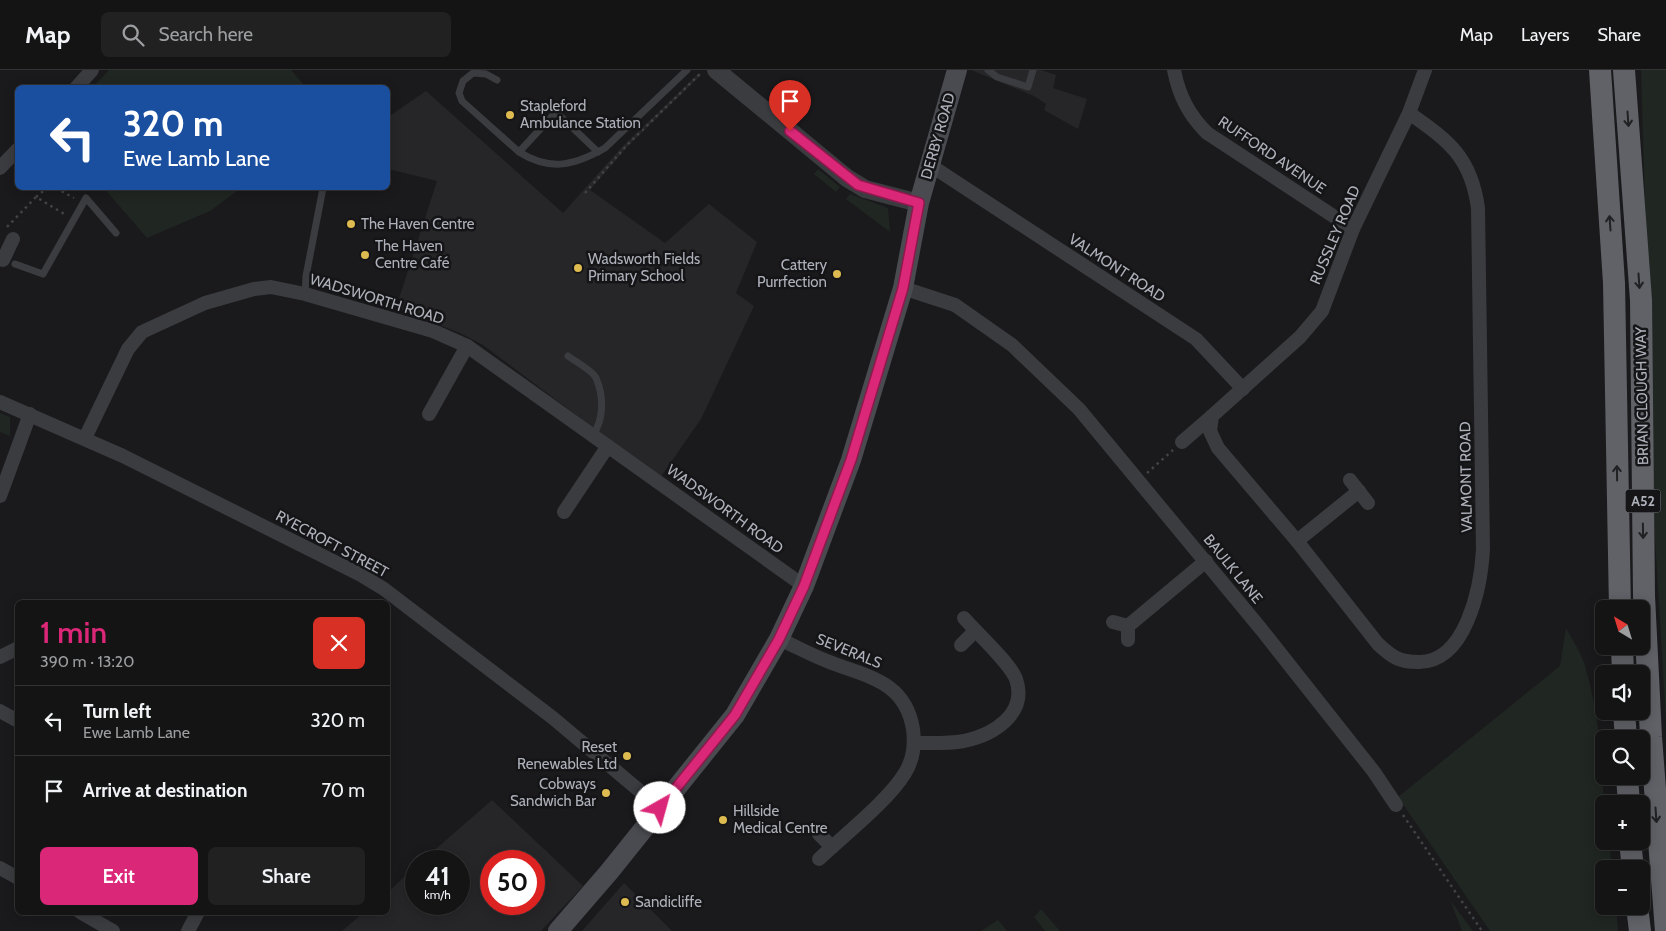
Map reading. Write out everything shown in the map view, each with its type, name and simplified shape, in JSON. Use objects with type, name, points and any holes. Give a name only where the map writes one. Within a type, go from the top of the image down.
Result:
[{"type":"highway","name":"BRIAN CLOUGH WAY","points":[[1600,70],[1614,283],[1620,600]]},
{"type":"highway","name":"BRIAN CLOUGH WAY","points":[[1624,70],[1640,300],[1644,596],[1650,728],[1666,931]]},
{"type":"highway","points":[[1639,915],[1640,931]]},
{"type":"main road","name":"DERBY ROAD","points":[[558,931],[735,715],[779,639],[804,586],[851,460],[903,288],[919,203],[957,70]]},
{"type":"street","points":[[79,85],[92,70]]},
{"type":"street","points":[[716,70],[847,178],[865,189],[919,203]]},
{"type":"street","name":"RUFFORD AVENUE","points":[[1174,70],[1186,106],[1207,133],[1353,229]]},
{"type":"street","name":"RUSSLEY ROAD","points":[[1243,388],[1300,337],[1322,311],[1353,229],[1409,113],[1425,70]]},
{"type":"street","name":"VALMONT ROAD","points":[[1212,416],[1210,431],[1218,448],[1297,541],[1388,654],[1403,662],[1424,662],[1443,656],[1458,641],[1482,577],[1478,208],[1470,174],[1458,151],[1444,137],[1409,113]]},
{"type":"street","points":[[0,168],[15,152]]},
{"type":"street","name":"VALMONT ROAD","points":[[930,165],[1196,339],[1243,388]]},
{"type":"street","points":[[6,261],[13,239]]},
{"type":"street","name":"WADSWORTH ROAD","points":[[86,438],[128,349],[142,332],[206,303],[254,288],[270,287],[305,294],[425,328],[467,346],[804,586]]},
{"type":"street","name":"BAULK LANE","points":[[903,288],[955,305],[1012,345],[1079,409],[1206,560],[1374,772],[1396,805]]},
{"type":"street","points":[[429,414],[467,346]]},
{"type":"street","points":[[1182,442],[1243,388]]},
{"type":"street","name":"RYECROFT STREET","points":[[0,402],[86,438],[269,528],[384,589],[553,718],[660,808]]},
{"type":"street","points":[[0,496],[30,414]]},
{"type":"street","points":[[564,512],[608,446]]},
{"type":"street","points":[[1297,541],[1354,486],[1368,503]]},
{"type":"street","points":[[1128,640],[1128,626],[1206,560]]},
{"type":"street","points":[[914,744],[966,740],[1001,725],[1012,716],[1019,696],[1016,679],[964,618]]},
{"type":"street","points":[[1113,622],[1128,626]]},
{"type":"street","points":[[961,645],[975,631]]},
{"type":"street","name":"SEVERALS","points":[[779,639],[827,661],[867,674],[895,691],[904,703],[911,719],[914,744],[911,760],[905,774],[820,859]]},
{"type":"street","points":[[0,657],[15,650]]},
{"type":"street","points":[[0,711],[15,719]]},
{"type":"street","points":[[819,834],[832,847]]},
{"type":"street","points":[[0,868],[15,876]]},
{"type":"street","points":[[83,915],[96,927],[113,931]]},
{"type":"street","points":[[188,931],[196,915]]},
{"type":"lane","points":[[498,80],[479,72],[473,73],[463,81],[459,93],[462,101],[519,152],[541,162],[570,165],[598,152],[687,70]]},
{"type":"lane","points":[[988,70],[997,78],[1028,87],[1033,70]]},
{"type":"lane","points":[[519,152],[556,112],[598,152]]},
{"type":"lane","points":[[305,294],[306,276],[323,190]]},
{"type":"lane","points":[[6,261],[43,274],[86,198],[116,233]]},
{"type":"lane","points":[[568,356],[596,377],[602,407],[602,419],[593,435]]},
{"type":"path","points":[[585,193],[627,145],[704,70]]},
{"type":"path","points":[[13,239],[14,237],[4,233],[10,222],[45,190]]},
{"type":"path","points":[[60,190],[83,203]]},
{"type":"path","points":[[36,197],[74,220]]},
{"type":"path","points":[[1139,480],[1182,442]]},
{"type":"path","points":[[1396,805],[1482,931]]},
{"type":"shaded area","points":[[109,70],[291,70],[304,85],[95,85]]},
{"type":"shaded area","points":[[971,70],[1041,70],[1056,75],[1053,88],[1087,99],[1078,129],[1044,110],[1046,104],[1034,96]]},
{"type":"shaded area","points":[[1641,70],[1666,70],[1666,721],[1655,538]]},
{"type":"shaded area","name":"Wadsworth Fields Primary School","points":[[699,73],[701,75],[628,146],[590,190],[665,243],[709,204],[757,242],[736,293],[754,306],[701,419],[660,478],[483,345],[460,333],[396,308],[437,181],[390,169],[390,116],[426,91],[563,213],[622,147]]},
{"type":"shaded area","points":[[818,169],[840,187],[836,192],[814,174]]},
{"type":"shaded area","points":[[106,190],[238,190],[210,211],[147,238]]},
{"type":"shaded area","points":[[850,194],[888,208],[890,232],[846,199]]},
{"type":"shaded area","points":[[0,413],[10,417],[10,436],[0,432]]},
{"type":"shaded area","points":[[1566,628],[1584,663],[1595,707],[1595,720],[1597,720],[1598,730],[1595,730],[1595,785],[1602,785],[1603,795],[1595,795],[1595,850],[1610,850],[1611,860],[1595,860],[1595,915],[1617,915],[1618,931],[1490,931],[1398,797],[1560,666]]},
{"type":"shaded area","points":[[492,800],[545,850],[480,850],[480,915],[545,915],[545,850],[583,886],[541,931],[342,931],[361,915],[390,915],[390,890],[405,876],[405,915],[470,915],[470,850],[435,850]]},
{"type":"shaded area","name":"Sandicliffe","points":[[624,883],[672,931],[582,931]]},
{"type":"shaded area","points":[[1450,900],[1473,931],[1462,931]]},
{"type":"shaded area","points":[[1041,909],[1060,931],[1045,931],[1034,917]]},
{"type":"shaded area","points":[[998,920],[1007,931],[981,931]]},
{"type":"place","name":"Stapleford Ambulance Station","points":[[510,115]]},
{"type":"place","name":"The Haven Centre","points":[[351,224]]},
{"type":"place","name":"The Haven Centre Café","points":[[365,255]]},
{"type":"place","name":"Wadsworth Fields Primary School","points":[[578,268]]},
{"type":"place","name":"Cattery Purrfection","points":[[837,274]]},
{"type":"place","name":"Reset Renewables Ltd","points":[[627,756]]},
{"type":"place","name":"Cobways Sandwich Bar","points":[[606,793]]},
{"type":"place","name":"Hillside Medical Centre","points":[[723,820]]},
{"type":"place","name":"Sandicliffe","points":[[625,902]]},
{"type":"route","points":[[660,808],[735,715],[779,639],[804,586],[851,460],[903,288],[919,203],[865,189],[847,178],[790,131]]}]
